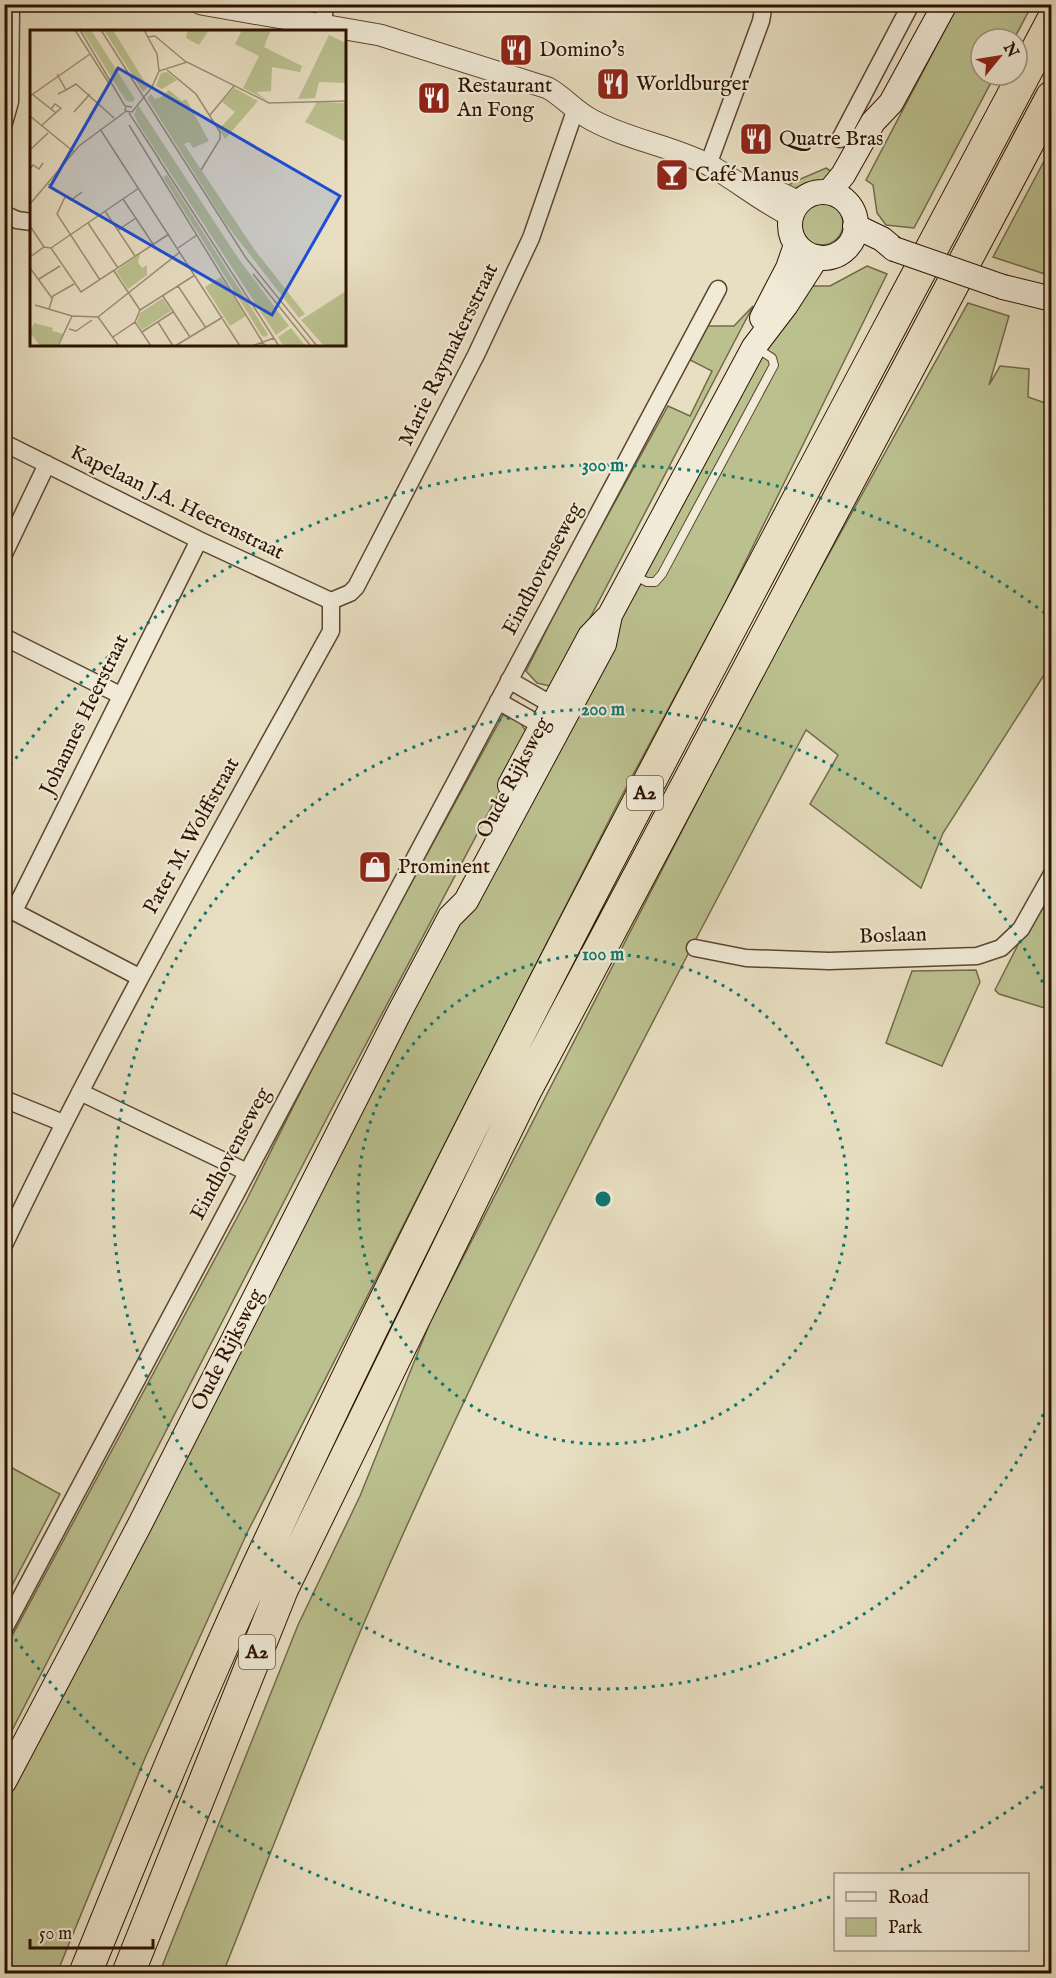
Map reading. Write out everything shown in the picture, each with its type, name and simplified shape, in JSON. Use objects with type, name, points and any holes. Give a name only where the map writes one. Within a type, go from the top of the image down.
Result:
[{"type":"highway","name":"A2","points":[[85,1974],[155,1802],[255,1573],[496,1076],[1052,22]]},
{"type":"highway","name":"A2","points":[[128,1974],[282,1589],[525,1091],[1052,97]]},
{"type":"main road","points":[[837,197],[885,130],[891,103],[945,4]]},
{"type":"main road","points":[[807,196],[837,197],[852,209],[852,235],[832,257],[817,257],[805,253],[796,245],[790,231],[795,209],[807,196]]},
{"type":"main road","points":[[852,235],[1003,287],[1052,299]]},
{"type":"main road","name":"Oude Rijksweg","points":[[754,347],[761,319],[788,268],[796,245]]},
{"type":"main road","name":"Oude Rijksweg","points":[[4,1782],[138,1528],[392,1026],[450,917],[453,894],[554,719],[604,644],[609,615],[754,347],[786,305],[817,257]]},
{"type":"street","points":[[4,123],[10,102],[11,4]]},
{"type":"street","points":[[201,4],[344,30]]},
{"type":"street","points":[[323,27],[325,4]]},
{"type":"street","points":[[708,165],[754,43],[764,4]]},
{"type":"street","points":[[840,139],[911,4]]},
{"type":"street","points":[[346,30],[380,35],[536,85],[564,97],[592,120],[708,165],[740,183],[762,202],[795,209]]},
{"type":"street","points":[[880,63],[907,75]]},
{"type":"street","name":"Marie Raymakersstraat","points":[[331,601],[350,593],[356,587],[476,355],[531,238],[576,108]]},
{"type":"street","points":[[4,214],[17,220],[30,222]]},
{"type":"street","name":"Eindhovenseweg","points":[[4,1629],[718,289]]},
{"type":"street","name":"Kapelaan J.A. Heerenstraat","points":[[4,443],[199,540],[331,601]]},
{"type":"street","points":[[4,554],[47,464]]},
{"type":"street","name":"Johannes Heerstraat","points":[[9,909],[199,540]]},
{"type":"street","name":"Pater M. Wolffstraat","points":[[4,1245],[63,1123],[139,977],[332,631],[331,601]]},
{"type":"street","points":[[4,637],[120,695]]},
{"type":"street","points":[[509,680],[554,719]]},
{"type":"street","points":[[498,701],[554,719]]},
{"type":"street","name":"Boslaan","points":[[696,948],[746,958],[829,961],[977,956],[1001,948],[1021,929],[1052,874]]},
{"type":"street","points":[[9,909],[139,977]]},
{"type":"street","points":[[80,1092],[247,1172]]},
{"type":"street","points":[[4,1098],[63,1123]]},
{"type":"green space","points":[[958,5],[1032,5],[1020,27],[969,27],[969,87],[989,87],[914,228],[886,225],[877,213],[873,185],[866,180]]},
{"type":"green space","points":[[1051,148],[1051,262],[1045,274],[993,257]]},
{"type":"green space","points":[[826,168],[834,173],[819,184],[807,188],[787,189],[791,183]]},
{"type":"green space","points":[[822,203],[837,209],[843,224],[837,239],[822,245],[807,239],[801,224],[807,209]]},
{"type":"green space","points":[[867,266],[887,274],[725,603],[620,799],[247,1533],[145,1758],[57,1973],[5,1974],[5,1796],[193,1442],[334,1157],[759,359],[809,286],[830,286]]},
{"type":"green space","points":[[968,303],[1009,316],[989,385],[1000,366],[1029,369],[1028,397],[1051,405],[1051,664],[943,833],[921,888],[810,804],[838,755],[806,730],[579,1165],[471,1386],[370,1609],[223,1973],[159,1974],[298,1625],[360,1496],[431,1320],[763,673]]},
{"type":"green space","points":[[753,306],[554,687],[537,683],[526,671],[569,585],[668,406],[690,416],[712,371],[690,360],[708,326],[734,326]]},
{"type":"green space","points":[[503,715],[520,722],[529,736],[329,1114],[5,1744],[5,1649],[246,1201],[339,1015]]},
{"type":"green space","points":[[1037,907],[1051,910],[1051,1010],[999,994],[995,990]]},
{"type":"green space","points":[[976,970],[980,982],[942,1066],[886,1043],[912,971]]},
{"type":"green space","points":[[5,1464],[60,1494],[5,1599]]},
{"type":"place","name":"Domino's","points":[[516,50]]},
{"type":"place","name":"Worldburger","points":[[613,84]]},
{"type":"place","name":"Restaurant An Fong","points":[[434,98]]},
{"type":"place","name":"Quatre Bras","points":[[756,139]]},
{"type":"place","name":"Café Manus","points":[[672,175]]},
{"type":"place","name":"Prominent","points":[[375,867]]}]
